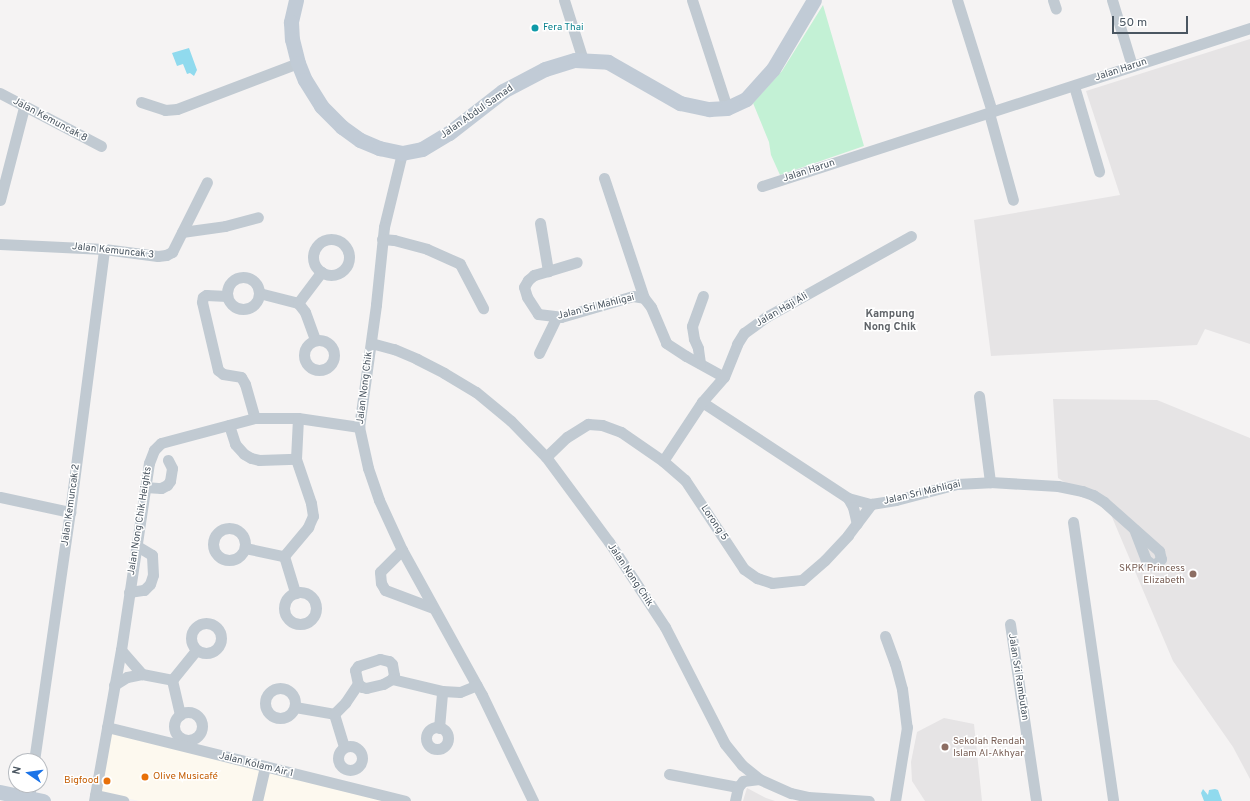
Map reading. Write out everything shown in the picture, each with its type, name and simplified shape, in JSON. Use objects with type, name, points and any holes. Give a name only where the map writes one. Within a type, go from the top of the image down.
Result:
[{"type":"street","name":"Jalan Abdul Samad","points":[[296,0],[290,22],[292,39],[298,63],[321,106],[342,127],[360,140],[379,148],[402,153],[422,149],[449,133],[503,91],[545,69],[583,60],[608,62],[680,104],[709,109],[726,108],[746,99],[773,69],[814,0]]},
{"type":"street","points":[[564,0],[583,60]]},
{"type":"street","points":[[692,0],[726,108]]},
{"type":"street","points":[[957,0],[991,113],[1013,200]]},
{"type":"street","points":[[1112,0],[1132,66]]},
{"type":"street","name":"Jalan Harun","points":[[762,186],[1250,28]]},
{"type":"street","points":[[141,102],[165,110],[177,109],[298,63]]},
{"type":"street","points":[[1074,86],[1099,171]]},
{"type":"street","name":"Jalan Kemuncak 8","points":[[0,93],[100,146]]},
{"type":"street","points":[[0,200],[24,106]]},
{"type":"street","name":"Jalan Nong Chik","points":[[402,153],[386,215],[382,239],[371,343],[359,427],[370,474],[402,550],[477,685],[533,801]]},
{"type":"street","name":"Jalan Sri Mahligai","points":[[604,178],[644,298],[651,307],[666,343],[724,377]]},
{"type":"street","name":"Jalan Kemuncak 3","points":[[0,244],[104,249],[158,256],[166,255],[172,252],[207,182]]},
{"type":"street","points":[[182,232],[224,226],[258,218]]},
{"type":"street","points":[[540,222],[548,271],[577,262]]},
{"type":"street","name":"Jalan Haji Ali","points":[[663,461],[702,402],[724,377],[737,344],[744,333],[766,317],[911,236]]},
{"type":"street","points":[[382,239],[394,240],[427,249],[460,264],[483,308]]},
{"type":"street","name":"Jalan Kemuncak 2","points":[[35,753],[70,512],[104,249]]},
{"type":"street","name":"Jalan Sri Mahligai","points":[[548,271],[534,275],[528,280],[524,287],[527,297],[538,314],[556,318],[633,296],[644,298]]},
{"type":"street","points":[[298,303],[321,272]]},
{"type":"street","points":[[242,277],[252,280],[258,288],[259,293],[256,303],[247,309],[237,308],[232,305],[227,296],[227,291],[232,281],[242,277]]},
{"type":"street","points":[[259,293],[298,303],[305,312],[315,340]]},
{"type":"street","points":[[227,296],[206,296],[203,297],[202,302],[218,370],[223,374],[241,378],[245,384],[255,418]]},
{"type":"street","points":[[700,363],[698,348],[694,339],[692,326],[703,296]]},
{"type":"street","points":[[538,353],[556,318]]},
{"type":"street","name":"Jalan Nong Chik","points":[[371,343],[394,349],[417,359],[444,372],[476,392],[511,422],[546,457],[609,542],[665,627],[725,744],[742,765],[759,779],[791,793],[808,797],[869,801]]},
{"type":"street","points":[[979,396],[990,482]]},
{"type":"street","name":"Jalan Sri Mahligai","points":[[702,402],[848,498],[871,504],[896,500],[957,484],[990,482],[1058,486],[1093,495],[1104,502],[1134,529]]},
{"type":"street","name":"Jalan Nong Chik Heights","points":[[94,798],[121,650],[149,463],[154,450],[161,443],[255,418],[298,418],[359,427]]},
{"type":"street","points":[[284,556],[308,527],[313,516],[311,503],[296,459],[298,418]]},
{"type":"street","name":"Lorong 5","points":[[546,457],[567,436],[588,424],[602,425],[621,432],[663,461],[685,480],[744,568],[757,578],[772,583],[802,580],[825,560],[857,524],[871,504]]},
{"type":"street","points":[[229,425],[235,444],[244,454],[251,458],[259,460],[296,459]]},
{"type":"street","points":[[145,487],[161,488],[167,485],[170,481],[172,468],[168,460]]},
{"type":"street","points":[[0,497],[70,512]]},
{"type":"street","points":[[848,498],[853,507],[857,524]]},
{"type":"street","points":[[1072,522],[1113,801]]},
{"type":"street","points":[[129,592],[144,590],[150,584],[153,575],[152,555],[137,546]]},
{"type":"street","points":[[245,548],[284,556]]},
{"type":"street","points":[[402,550],[380,572],[380,583],[385,590],[433,608]]},
{"type":"street","points":[[284,556],[295,594]]},
{"type":"street","name":"Jalan Sri Rambutan","points":[[1010,624],[1036,801]]},
{"type":"street","points":[[885,636],[895,662],[902,689],[907,727],[895,801]]},
{"type":"street","points":[[121,650],[142,674]]},
{"type":"street","points":[[172,680],[196,650]]},
{"type":"street","points":[[334,714],[345,703],[358,684],[355,670],[358,666],[380,659],[389,660],[392,664],[394,675],[389,682],[366,688],[358,684]]},
{"type":"street","points":[[114,685],[127,677],[142,674],[172,680]]},
{"type":"street","points":[[392,679],[442,691],[460,692],[477,685]]},
{"type":"street","points":[[172,680],[180,715]]},
{"type":"street","points":[[439,728],[442,691]]},
{"type":"street","points":[[295,707],[334,714]]},
{"type":"street","points":[[334,714],[344,747]]},
{"type":"street","name":"Jalan Kolam Air 1","points":[[107,727],[405,801]]},
{"type":"street","points":[[257,801],[264,767]]},
{"type":"street","points":[[669,774],[738,786]]},
{"type":"street","points":[[735,801],[738,786],[743,781],[759,779]]},
{"type":"street","points":[[0,792],[34,795]]},
{"type":"street","points":[[94,798],[123,801]]},
{"type":"shaded area","points":[[1250,39],[1250,344],[1205,329],[1197,345],[991,356],[974,220],[1120,195],[1086,91]]},
{"type":"shaded area","name":"SKPK Princess Elizabeth","points":[[1053,399],[1157,400],[1250,438],[1250,779],[1233,747],[1173,661],[1109,510],[1058,478]]},
{"type":"shaded area","name":"Sekolah Rendah Islam Al-Akhyar","points":[[944,718],[974,724],[982,801],[925,801],[912,781],[911,762],[917,732]]},
{"type":"shaded area","points":[[109,731],[391,801],[139,801],[99,792]]},
{"type":"shaded area","points":[[747,788],[766,798],[775,801],[743,801]]},
{"type":"green space","points":[[823,5],[864,146],[780,175],[771,155],[769,142],[753,103],[782,71]]},
{"type":"water","points":[[189,48],[197,70],[194,76],[190,73],[187,74],[183,64],[177,66],[172,53]]},
{"type":"water","points":[[1203,789],[1208,795],[1209,790],[1218,790],[1222,801],[1204,801],[1201,793]]},
{"type":"place","name":"Fera Thai","points":[[535,28]]},
{"type":"place","name":"SKPK Princess Elizabeth","points":[[1193,574]]},
{"type":"place","name":"Sekolah Rendah Islam Al-Akhyar","points":[[945,747]]},
{"type":"place","name":"Olive Musicafé","points":[[145,777]]},
{"type":"place","name":"Bigfood","points":[[107,781]]},
{"type":"district","name":"Kampung Nong Chik","points":[[890,321]]}]
